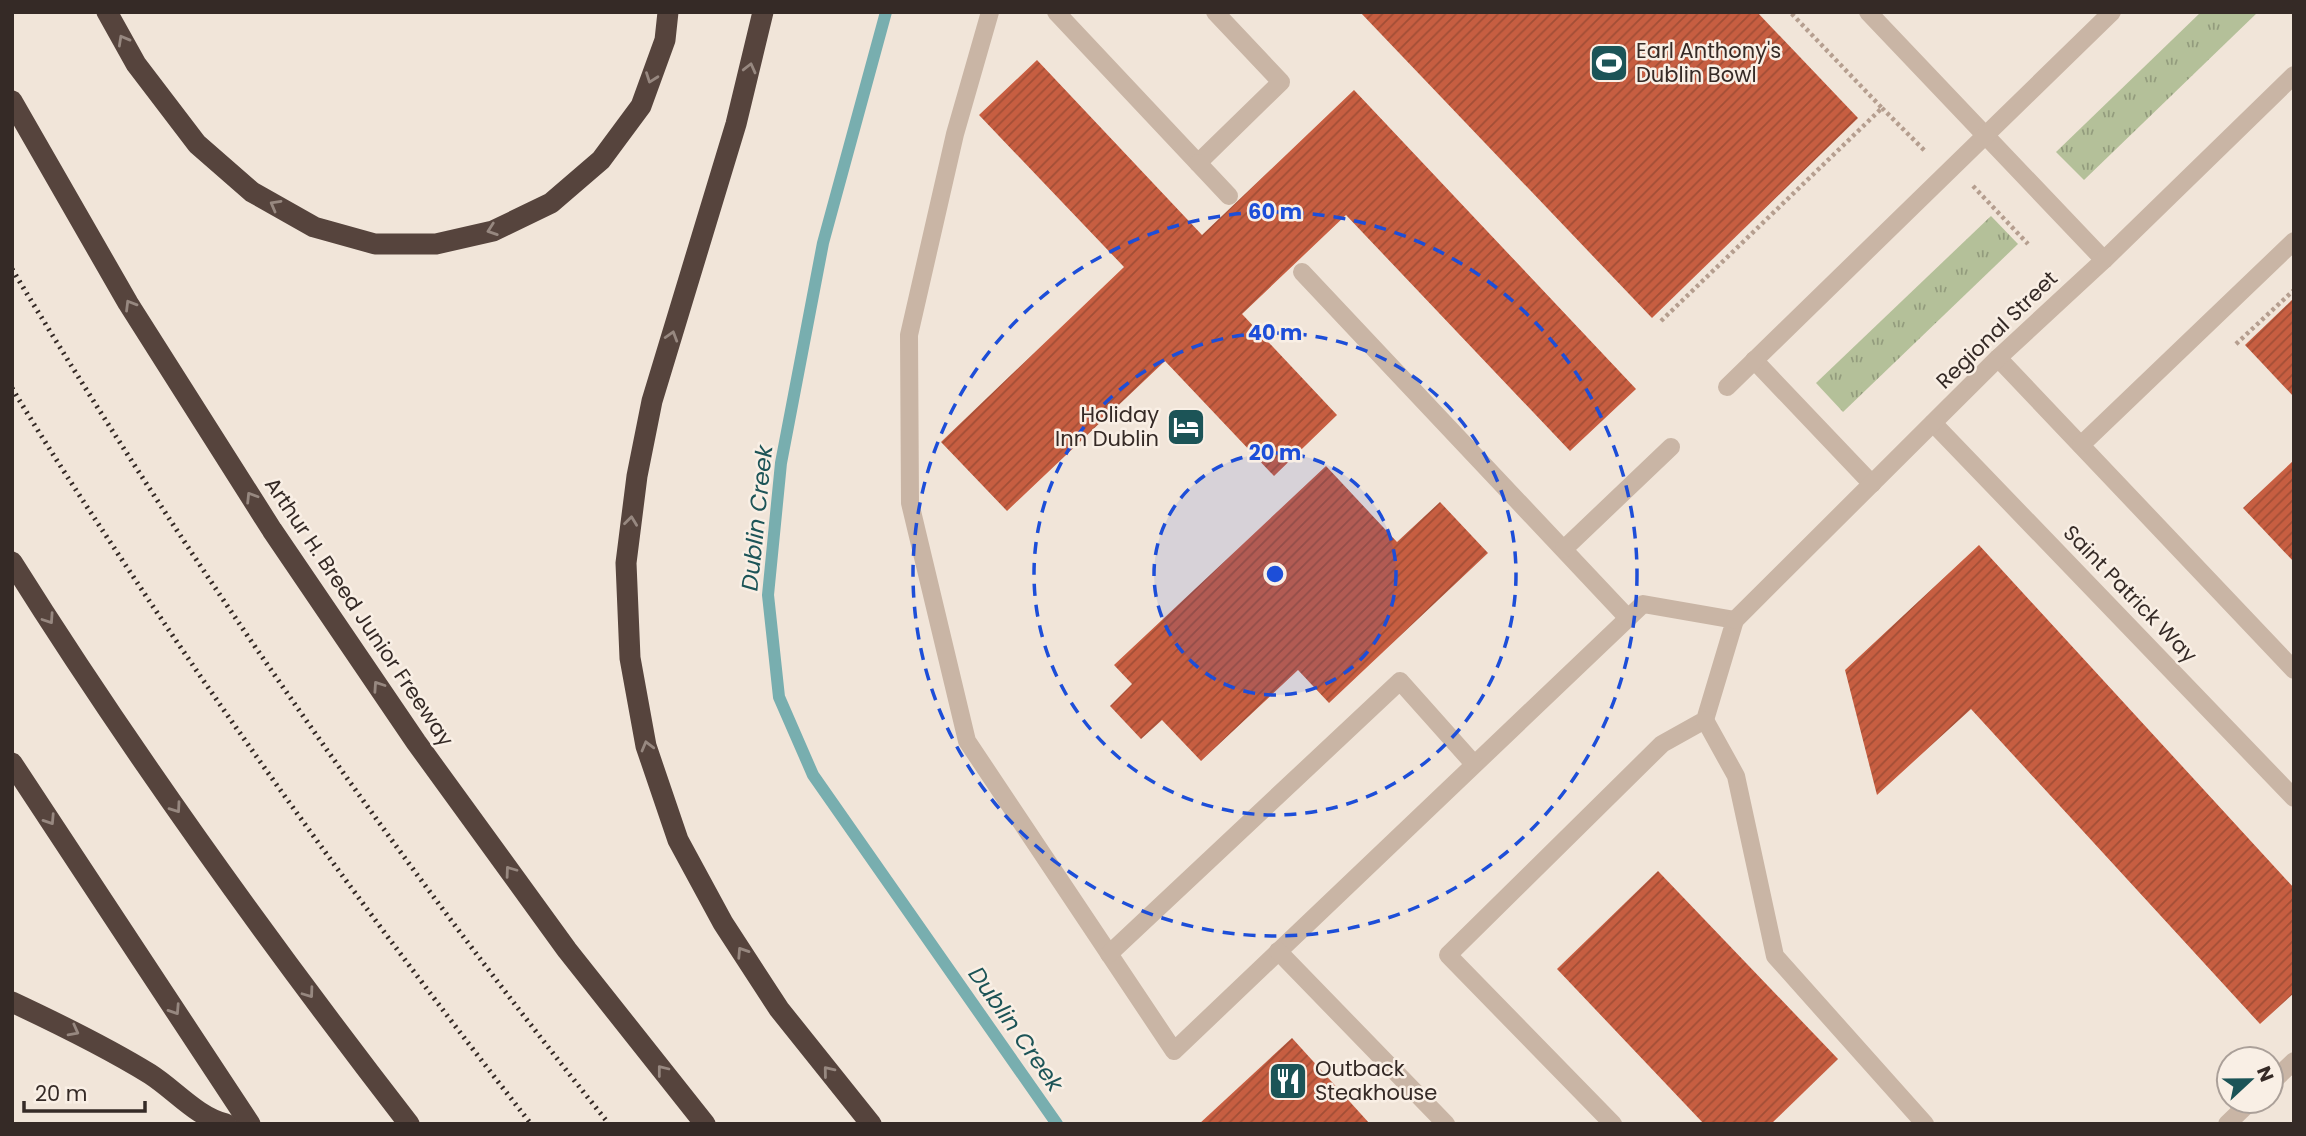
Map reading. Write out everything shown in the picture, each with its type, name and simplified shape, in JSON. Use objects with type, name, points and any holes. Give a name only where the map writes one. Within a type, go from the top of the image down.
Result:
[{"type":"highway","points":[[107,12],[136,64],[197,144],[252,192],[314,227],[375,244],[436,244],[493,231],[551,203],[601,160],[641,106],[665,40],[668,12]]},
{"type":"highway","points":[[763,12],[736,124],[652,401],[637,476],[626,563],[630,658],[646,746],[678,840],[723,923],[779,1009],[871,1124]]},
{"type":"highway","name":"Arthur H. Breed Junior Freeway","points":[[12,101],[128,303],[272,530],[416,742],[567,950],[705,1124]]},
{"type":"highway","points":[[12,562],[178,811],[328,1018],[409,1124]]},
{"type":"highway","points":[[12,763],[250,1124]]},
{"type":"highway","points":[[12,1002],[69,1028],[152,1075],[213,1121],[226,1124]]},
{"type":"street","points":[[990,12],[955,134],[909,335],[910,503],[967,741],[1174,1051],[1643,604],[1735,620],[1705,720],[1661,744],[1448,955],[1613,1124]]},
{"type":"street","points":[[1056,12],[1230,196]]},
{"type":"street","points":[[1198,163],[1281,82],[1214,12]]},
{"type":"street","points":[[1868,12],[2104,260]]},
{"type":"street","points":[[1727,387],[2112,12]]},
{"type":"street","name":"Regional Street","points":[[1735,620],[1998,358],[2104,260],[2294,75]]},
{"type":"street","points":[[2081,445],[2294,241]]},
{"type":"street","points":[[1302,272],[1628,617]]},
{"type":"street","points":[[1998,358],[2294,670]]},
{"type":"street","points":[[1754,360],[1872,484]]},
{"type":"street","name":"Saint Patrick Way","points":[[1933,423],[2294,798]]},
{"type":"street","points":[[1564,550],[1671,447]]},
{"type":"street","points":[[1109,954],[1400,681],[1474,764]]},
{"type":"street","points":[[1705,720],[1736,776],[1775,956],[1925,1124]]},
{"type":"street","points":[[1278,951],[1447,1124]]},
{"type":"path","points":[[1661,321],[1882,108],[1790,12]]},
{"type":"path","points":[[2236,344],[2294,290]]},
{"type":"green space","points":[[2201,12],[2258,12],[2084,180],[2056,152]]},
{"type":"green space","points":[[1991,216],[2018,244],[1843,412],[1816,383]]},
{"type":"building","points":[[1360,12],[1757,12],[1858,118],[1652,318]]},
{"type":"building","points":[[1037,60],[1202,235],[1354,90],[1636,389],[1570,451],[1346,215],[1242,314],[1337,415],[1274,476],[1165,361],[1007,511],[941,442],[1124,267],[979,115]]},
{"type":"building","points":[[2294,298],[2294,397],[2245,345]]},
{"type":"building","points":[[2294,460],[2294,562],[2243,508]]},
{"type":"building","points":[[1326,466],[1397,542],[1440,502],[1488,553],[1329,703],[1298,670],[1201,761],[1162,720],[1141,739],[1110,706],[1132,684],[1114,665]]},
{"type":"building","points":[[1979,545],[2294,888],[2294,993],[2260,1024],[1971,709],[1877,795],[1845,670]]},
{"type":"building","points":[[1658,871],[1838,1059],[1771,1124],[1704,1124],[1557,969]]},
{"type":"building","name":"Outback Steakhouse","points":[[1292,1038],[1370,1124],[1199,1124]]},
{"type":"waterway","name":"Dublin Creek","points":[[886,12],[823,243],[781,463],[768,595],[779,697],[813,775],[1057,1124]]},
{"type":"railway","points":[[12,269],[151,490],[296,706],[449,918],[609,1124]]},
{"type":"railway","points":[[12,388],[97,522],[241,735],[432,996],[531,1124]]},
{"type":"place","name":"Earl Anthony's Dublin Bowl","points":[[1609,63]]},
{"type":"place","name":"Holiday Inn Dublin","points":[[1186,427]]},
{"type":"place","name":"Outback Steakhouse","points":[[1288,1081]]}]
